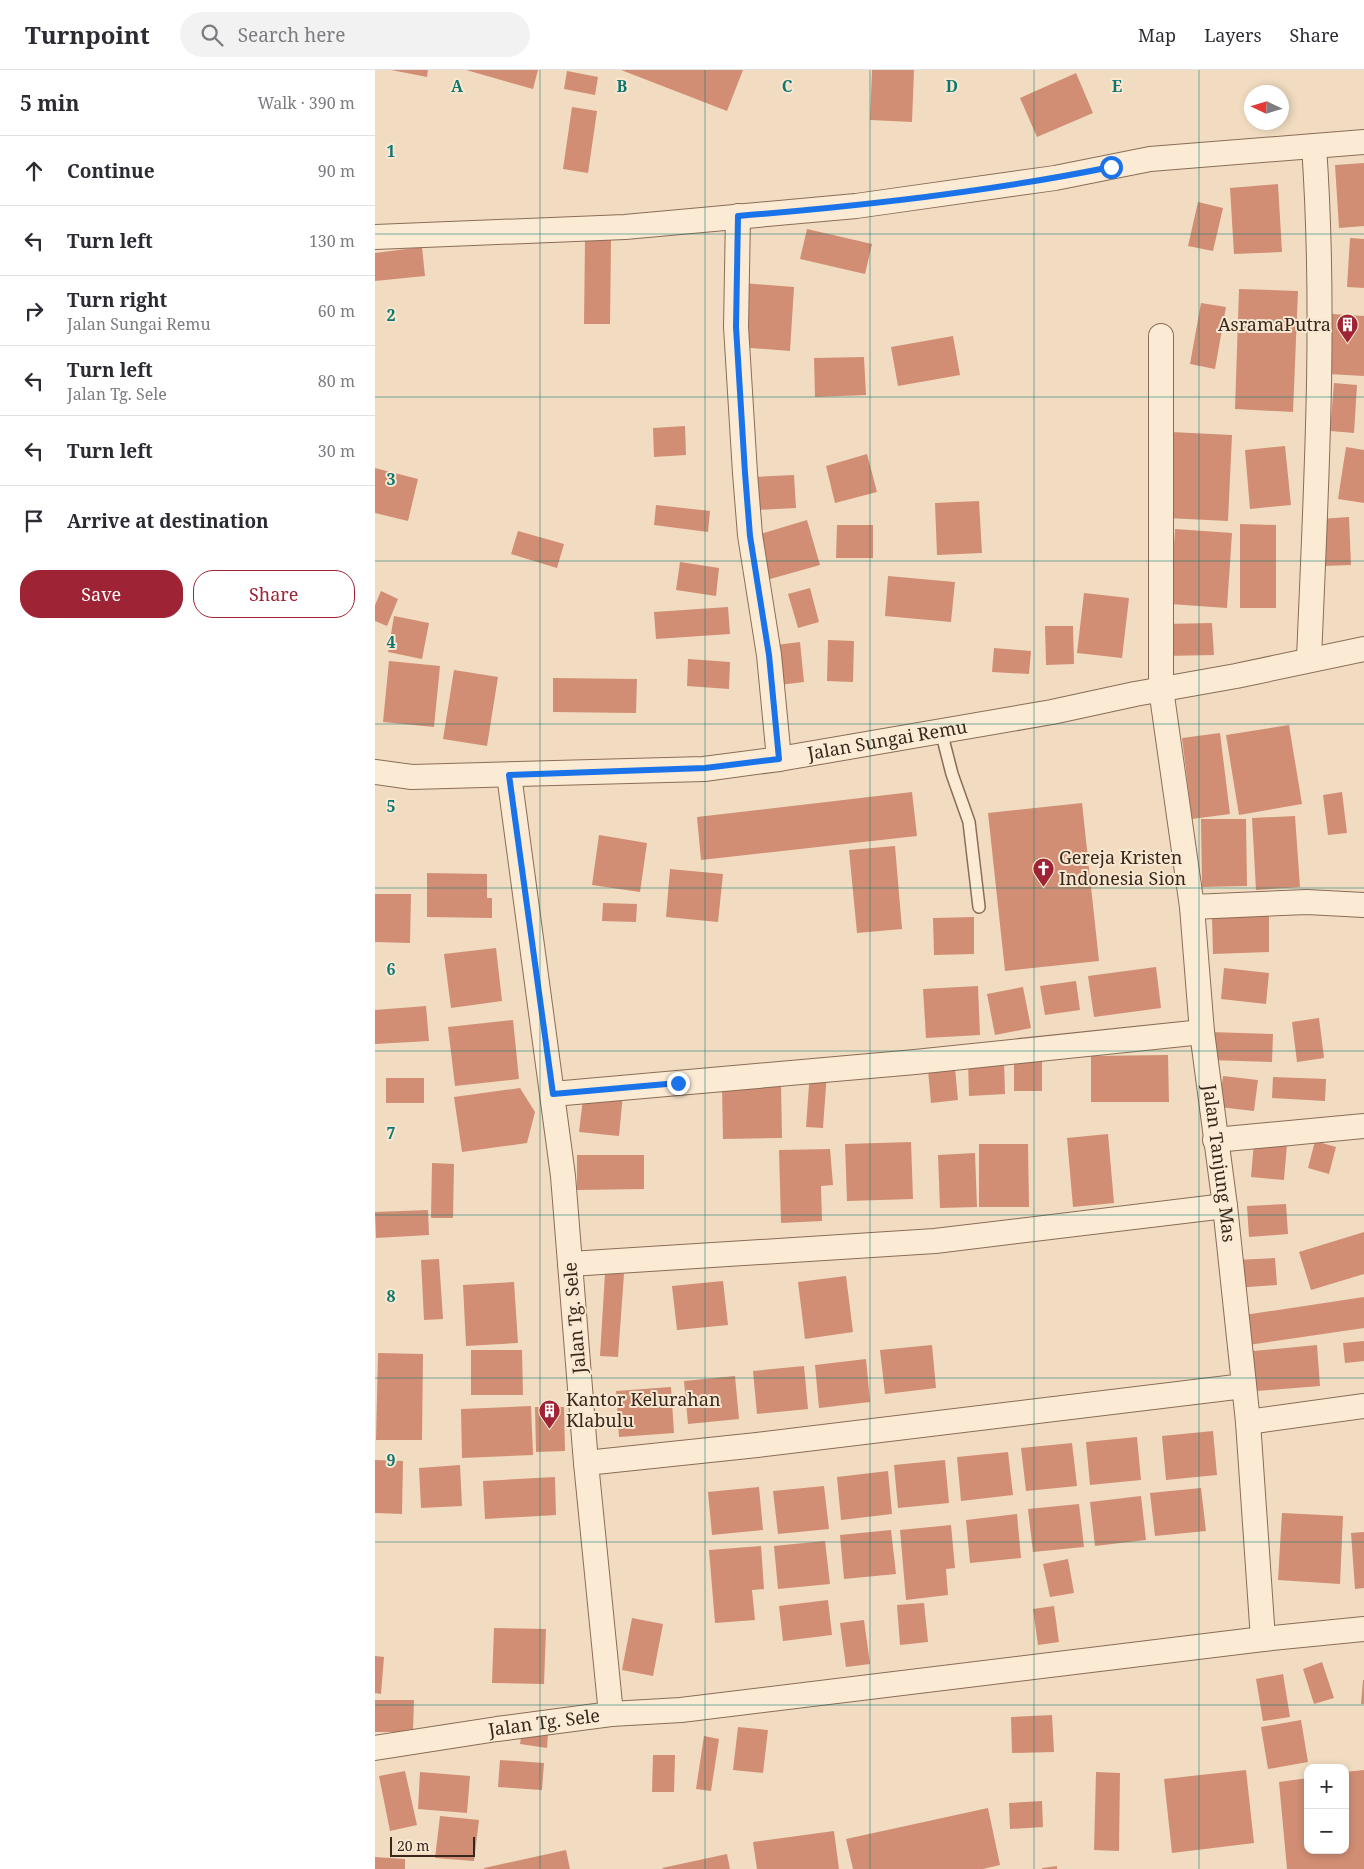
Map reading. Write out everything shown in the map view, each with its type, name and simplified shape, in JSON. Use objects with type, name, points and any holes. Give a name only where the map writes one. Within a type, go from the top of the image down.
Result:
[{"type":"street","points":[[375,237],[625,227],[856,206],[1014,184],[1150,159],[1364,142]]},
{"type":"street","points":[[1309,659],[1319,310],[1319,217],[1314,146]]},
{"type":"street","points":[[738,216],[736,327],[745,482],[750,536],[769,655],[779,759]]},
{"type":"street","name":"Jalan Tanjung Mas","points":[[1161,336],[1161,689],[1192,907],[1202,1032],[1225,1206],[1248,1422],[1263,1639]]},
{"type":"street","name":"Jalan Sungai Remu","points":[[375,772],[412,777],[509,775],[705,768],[779,759],[1052,712],[1161,689],[1236,676],[1309,659],[1364,650]]},
{"type":"street","name":"Jalan Tg. Sele","points":[[375,1748],[611,1714],[586,1463],[570,1264],[553,1094],[509,775]]},
{"type":"street","points":[[1192,907],[1298,902],[1364,905]]},
{"type":"street","points":[[553,1094],[915,1062],[1202,1032]]},
{"type":"street","points":[[1215,1140],[1364,1126]]},
{"type":"street","points":[[570,1264],[935,1241],[1225,1206]]},
{"type":"street","points":[[586,1463],[757,1445],[1244,1386]]},
{"type":"street","points":[[1248,1422],[1364,1406]]},
{"type":"street","points":[[611,1714],[691,1709],[1263,1639],[1364,1629]]},
{"type":"lane","points":[[941,731],[952,774],[969,822],[979,907]]},
{"type":"building","points":[[391,70],[428,70],[427,77]]},
{"type":"building","points":[[466,70],[538,70],[533,89]]},
{"type":"building","points":[[621,70],[743,70],[727,111]]},
{"type":"building","points":[[872,70],[914,70],[912,122],[870,120]]},
{"type":"building","points":[[567,71],[598,77],[595,95],[564,89]]},
{"type":"building","points":[[1076,73],[1093,113],[1037,137],[1020,98]]},
{"type":"building","points":[[572,107],[597,111],[588,173],[563,169]]},
{"type":"building","points":[[1364,163],[1364,226],[1339,228],[1335,165]]},
{"type":"building","points":[[1278,184],[1282,252],[1234,254],[1230,188]]},
{"type":"building","points":[[1198,202],[1223,208],[1213,251],[1188,246]]},
{"type":"building","points":[[807,229],[872,244],[865,274],[800,259]]},
{"type":"building","points":[[1350,238],[1364,239],[1364,288],[1347,287]]},
{"type":"building","points":[[585,240],[611,240],[610,324],[584,324]]},
{"type":"building","points":[[422,247],[425,276],[375,281],[375,253]]},
{"type":"building","points":[[743,283],[794,287],[790,351],[738,347]]},
{"type":"building","points":[[1239,289],[1298,291],[1293,412],[1235,409]]},
{"type":"building","points":[[1201,303],[1226,307],[1215,369],[1190,364]]},
{"type":"building","name":"AsramaPutra","points":[[1332,314],[1364,316],[1364,376],[1328,374]]},
{"type":"building","points":[[953,336],[960,375],[898,386],[891,347]]},
{"type":"building","points":[[864,357],[866,395],[815,397],[814,358]]},
{"type":"building","points":[[1334,383],[1357,385],[1354,433],[1330,431]]},
{"type":"building","points":[[685,426],[686,455],[654,457],[653,428]]},
{"type":"building","points":[[1171,432],[1232,435],[1228,521],[1167,518]]},
{"type":"building","points":[[1285,446],[1291,505],[1250,509],[1245,450]]},
{"type":"building","points":[[1346,447],[1364,450],[1364,503],[1338,499]]},
{"type":"building","points":[[867,454],[877,492],[835,503],[826,466]]},
{"type":"building","points":[[375,468],[418,479],[408,521],[375,513]]},
{"type":"building","points":[[794,475],[796,508],[756,510],[754,477]]},
{"type":"building","points":[[979,501],[982,553],[937,555],[935,503]]},
{"type":"building","points":[[656,505],[710,511],[708,532],[654,525]]},
{"type":"building","points":[[1349,517],[1351,565],[1322,566],[1319,519]]},
{"type":"building","points":[[807,520],[820,565],[763,581],[750,537]]},
{"type":"building","points":[[1240,524],[1276,525],[1276,608],[1240,608]]},
{"type":"building","points":[[837,525],[873,525],[873,558],[836,558]]},
{"type":"building","points":[[1175,529],[1232,533],[1227,608],[1170,604]]},
{"type":"building","points":[[518,531],[564,544],[557,568],[511,554]]},
{"type":"building","points":[[680,562],[719,568],[716,596],[676,590]]},
{"type":"building","points":[[888,576],[955,582],[951,622],[885,616]]},
{"type":"building","points":[[810,588],[819,622],[798,628],[788,594]]},
{"type":"building","points":[[381,591],[398,599],[387,626],[375,621],[375,605]]},
{"type":"building","points":[[1084,593],[1129,598],[1122,658],[1077,653]]},
{"type":"building","points":[[728,607],[730,634],[656,639],[654,612]]},
{"type":"building","points":[[394,616],[429,623],[422,659],[388,652]]},
{"type":"building","points":[[1212,623],[1214,655],[1165,656],[1164,624]]},
{"type":"building","points":[[1045,626],[1073,626],[1074,664],[1046,665]]},
{"type":"building","points":[[828,640],[854,641],[853,682],[827,681]]},
{"type":"building","points":[[800,642],[804,682],[779,685],[776,645]]},
{"type":"building","points":[[994,648],[1031,651],[1029,674],[992,672]]},
{"type":"building","points":[[688,659],[730,662],[729,689],[687,686]]},
{"type":"building","points":[[389,661],[440,666],[434,727],[383,722]]},
{"type":"building","points":[[454,670],[498,677],[487,746],[443,739]]},
{"type":"building","points":[[553,678],[637,679],[636,713],[553,712]]},
{"type":"building","points":[[1289,725],[1302,804],[1239,815],[1226,735]]},
{"type":"building","points":[[1220,733],[1230,814],[1192,819],[1182,738]]},
{"type":"building","points":[[912,792],[917,836],[701,860],[697,817]]},
{"type":"building","points":[[1342,792],[1347,833],[1328,835],[1323,795]]},
{"type":"building","name":"Gereja Kristen Indonesia Sion","points":[[1082,803],[1099,961],[1005,971],[988,813]]},
{"type":"building","points":[[1295,816],[1300,887],[1256,890],[1252,818]]},
{"type":"building","points":[[1201,819],[1246,819],[1247,886],[1202,887]]},
{"type":"building","points":[[599,835],[647,843],[640,892],[592,885]]},
{"type":"building","points":[[895,846],[902,929],[857,933],[849,850]]},
{"type":"building","points":[[670,869],[723,874],[718,922],[666,917]]},
{"type":"building","points":[[427,873],[487,874],[487,898],[492,898],[492,918],[427,917]]},
{"type":"building","points":[[375,894],[411,894],[410,943],[375,942]]},
{"type":"building","points":[[603,903],[637,904],[636,922],[602,921]]},
{"type":"building","points":[[1269,916],[1269,952],[1213,954],[1212,917]]},
{"type":"building","points":[[974,917],[974,954],[934,955],[933,918]]},
{"type":"building","points":[[496,948],[502,1001],[451,1008],[444,954]]},
{"type":"building","points":[[1156,967],[1161,1008],[1094,1017],[1088,976]]},
{"type":"building","points":[[1224,968],[1269,973],[1266,1004],[1221,999]]},
{"type":"building","points":[[1076,981],[1080,1010],[1045,1015],[1040,986]]},
{"type":"building","points":[[978,986],[980,1035],[926,1038],[923,989]]},
{"type":"building","points":[[1023,987],[1031,1028],[995,1035],[987,994]]},
{"type":"building","points":[[426,1006],[429,1041],[375,1044],[375,1010]]},
{"type":"building","points":[[1319,1018],[1324,1058],[1297,1062],[1292,1022]]},
{"type":"building","points":[[513,1020],[519,1079],[455,1086],[448,1027]]},
{"type":"building","points":[[1210,1032],[1273,1034],[1272,1062],[1209,1060]]},
{"type":"building","points":[[1168,1055],[1169,1102],[1091,1102],[1091,1056]]},
{"type":"building","points":[[1014,1056],[1042,1056],[1042,1091],[1014,1091]]},
{"type":"building","points":[[1004,1060],[1005,1094],[969,1096],[968,1061]]},
{"type":"building","points":[[955,1068],[958,1100],[931,1103],[928,1070]]},
{"type":"building","points":[[810,1071],[827,1072],[823,1128],[806,1127]]},
{"type":"building","points":[[1223,1076],[1258,1080],[1254,1111],[1219,1107]]},
{"type":"building","points":[[1273,1077],[1326,1079],[1325,1101],[1272,1098]]},
{"type":"building","points":[[386,1078],[424,1078],[424,1103],[386,1103]]},
{"type":"building","points":[[781,1084],[782,1138],[723,1139],[722,1085]]},
{"type":"building","points":[[520,1088],[535,1112],[527,1143],[462,1152],[454,1097]]},
{"type":"building","points":[[584,1090],[623,1094],[619,1136],[579,1132]]},
{"type":"building","points":[[1108,1134],[1114,1203],[1073,1207],[1067,1138]]},
{"type":"building","points":[[1315,1141],[1336,1147],[1329,1174],[1308,1168]]},
{"type":"building","points":[[911,1142],[913,1199],[847,1201],[845,1144]]},
{"type":"building","points":[[1254,1142],[1287,1144],[1284,1180],[1251,1177]]},
{"type":"building","points":[[979,1144],[1028,1144],[1029,1207],[979,1207]]},
{"type":"building","points":[[830,1149],[833,1185],[821,1186],[822,1221],[781,1223],[779,1150]]},
{"type":"building","points":[[975,1153],[977,1207],[940,1208],[938,1155]]},
{"type":"building","points":[[577,1155],[644,1155],[644,1189],[577,1190]]},
{"type":"building","points":[[432,1163],[454,1164],[453,1218],[431,1218]]},
{"type":"building","points":[[1286,1204],[1288,1234],[1249,1237],[1247,1206]]},
{"type":"building","points":[[428,1210],[429,1235],[376,1238],[375,1212]]},
{"type":"building","points":[[1364,1232],[1364,1274],[1311,1290],[1299,1252]]},
{"type":"building","points":[[1275,1258],[1277,1285],[1236,1288],[1235,1260]]},
{"type":"building","points":[[439,1259],[443,1319],[424,1320],[421,1260]]},
{"type":"building","points":[[605,1273],[624,1274],[618,1357],[600,1356]]},
{"type":"building","points":[[846,1276],[853,1332],[805,1339],[798,1282]]},
{"type":"building","points":[[723,1281],[728,1325],[677,1330],[672,1286]]},
{"type":"building","points":[[514,1282],[518,1343],[466,1346],[463,1285]]},
{"type":"building","points":[[1364,1297],[1364,1328],[1242,1346],[1238,1316]]},
{"type":"building","points":[[1364,1341],[1364,1361],[1345,1363],[1343,1343]]},
{"type":"building","points":[[932,1345],[936,1388],[885,1394],[880,1350]]},
{"type":"building","points":[[1317,1345],[1320,1386],[1257,1391],[1253,1351]]},
{"type":"building","points":[[471,1350],[522,1350],[523,1395],[471,1395]]},
{"type":"building","points":[[378,1353],[423,1354],[422,1440],[376,1440]]},
{"type":"building","points":[[866,1359],[870,1402],[819,1408],[815,1365]]},
{"type":"building","points":[[804,1366],[808,1409],[757,1414],[753,1371]]},
{"type":"building","points":[[735,1376],[739,1419],[688,1424],[684,1381]]},
{"type":"building","points":[[671,1387],[674,1433],[619,1437],[616,1391]]},
{"type":"building","points":[[531,1406],[533,1455],[462,1458],[461,1409]]},
{"type":"building","name":"Kantor Kelurahan Klabulu","points":[[535,1407],[564,1407],[565,1451],[536,1452]]},
{"type":"building","points":[[1213,1431],[1217,1475],[1166,1480],[1162,1436]]},
{"type":"building","points":[[1137,1437],[1141,1480],[1090,1485],[1086,1442]]},
{"type":"building","points":[[1072,1443],[1077,1486],[1026,1491],[1021,1448]]},
{"type":"building","points":[[1008,1452],[1013,1495],[961,1501],[957,1457]]},
{"type":"building","points":[[375,1460],[403,1461],[402,1514],[375,1513]]},
{"type":"building","points":[[945,1460],[949,1503],[898,1508],[894,1465]]},
{"type":"building","points":[[460,1465],[462,1506],[421,1508],[419,1468]]},
{"type":"building","points":[[888,1471],[892,1514],[841,1520],[837,1477]]},
{"type":"building","points":[[555,1477],[556,1515],[485,1519],[483,1481]]},
{"type":"building","points":[[824,1486],[829,1529],[778,1534],[773,1491]]},
{"type":"building","points":[[759,1487],[763,1530],[712,1535],[708,1492]]},
{"type":"building","points":[[1201,1488],[1206,1531],[1155,1536],[1150,1493]]},
{"type":"building","points":[[1141,1496],[1146,1540],[1095,1546],[1090,1502]]},
{"type":"building","points":[[1079,1504],[1084,1547],[1033,1552],[1028,1509]]},
{"type":"building","points":[[1282,1513],[1343,1516],[1340,1584],[1278,1580]]},
{"type":"building","points":[[1017,1514],[1021,1558],[970,1563],[966,1520]]},
{"type":"building","points":[[951,1525],[955,1568],[946,1569],[948,1595],[906,1600],[900,1530]]},
{"type":"building","points":[[891,1530],[896,1574],[844,1579],[840,1535]]},
{"type":"building","points":[[1364,1532],[1364,1588],[1355,1589],[1351,1533]]},
{"type":"building","points":[[825,1541],[830,1584],[778,1589],[774,1546]]},
{"type":"building","points":[[761,1546],[764,1589],[752,1590],[755,1620],[715,1623],[709,1550]]},
{"type":"building","points":[[1068,1559],[1074,1593],[1050,1597],[1043,1564]]},
{"type":"building","points":[[828,1600],[832,1635],[783,1641],[779,1606]]},
{"type":"building","points":[[924,1603],[928,1642],[900,1645],[897,1605]]},
{"type":"building","points":[[1054,1606],[1059,1642],[1038,1645],[1033,1609]]},
{"type":"building","points":[[632,1618],[663,1624],[653,1676],[622,1670]]},
{"type":"building","points":[[864,1620],[870,1664],[846,1667],[840,1623]]},
{"type":"building","points":[[494,1628],[546,1629],[544,1684],[492,1683]]},
{"type":"building","points":[[375,1656],[384,1657],[381,1694],[375,1693]]},
{"type":"building","points":[[1322,1662],[1334,1698],[1314,1704],[1303,1669]]},
{"type":"building","points":[[1283,1674],[1290,1717],[1263,1721],[1256,1679]]},
{"type":"building","points":[[1363,1680],[1364,1704],[1361,1704]]},
{"type":"building","points":[[375,1700],[414,1700],[413,1732],[375,1732]]},
{"type":"building","points":[[1052,1715],[1054,1752],[1012,1753],[1011,1717]]},
{"type":"building","points":[[1301,1720],[1308,1762],[1268,1769],[1261,1727]]},
{"type":"building","points":[[738,1727],[768,1730],[763,1773],[733,1770]]},
{"type":"building","points":[[522,1731],[548,1734],[547,1748],[520,1744]]},
{"type":"building","points":[[704,1736],[719,1739],[711,1791],[696,1789]]},
{"type":"building","points":[[653,1755],[675,1755],[674,1792],[652,1792]]},
{"type":"building","points":[[500,1760],[544,1763],[542,1790],[498,1787]]},
{"type":"building","points":[[1246,1770],[1254,1843],[1172,1853],[1164,1779]]},
{"type":"building","points":[[1364,1770],[1364,1869],[1287,1869],[1279,1782],[1304,1779],[1304,1854],[1349,1854],[1349,1772]]},
{"type":"building","points":[[405,1771],[417,1825],[390,1831],[379,1776]]},
{"type":"building","points":[[420,1772],[470,1776],[467,1813],[418,1809]]},
{"type":"building","points":[[1096,1772],[1120,1773],[1119,1851],[1094,1850]]},
{"type":"building","points":[[1042,1801],[1043,1827],[1010,1829],[1009,1803]]},
{"type":"building","points":[[988,1808],[1000,1865],[983,1869],[853,1869],[846,1839]]},
{"type":"building","points":[[440,1816],[479,1820],[474,1861],[435,1858]]},
{"type":"building","points":[[834,1831],[839,1869],[757,1869],[753,1842]]},
{"type":"building","points":[[566,1850],[570,1869],[484,1869],[484,1868]]},
{"type":"building","points":[[727,1854],[730,1869],[662,1868]]},
{"type":"building","points":[[375,1857],[405,1859],[405,1869],[375,1869]]},
{"type":"building","points":[[1057,1866],[1057,1869],[1042,1869],[1042,1868]]},
{"type":"place","name":"AsramaPutra","points":[[1347,344]]},
{"type":"place","name":"Gereja Kristen Indonesia Sion","points":[[1043,887]]},
{"type":"place","name":"Kantor Kelurahan Klabulu","points":[[550,1429]]},
{"type":"route","points":[[678,1083],[553,1094],[533,938],[509,775],[639,772],[705,768],[779,759],[769,655],[750,536],[745,473],[736,327],[738,216],[856,206],[1055,178],[1111,167]]}]
